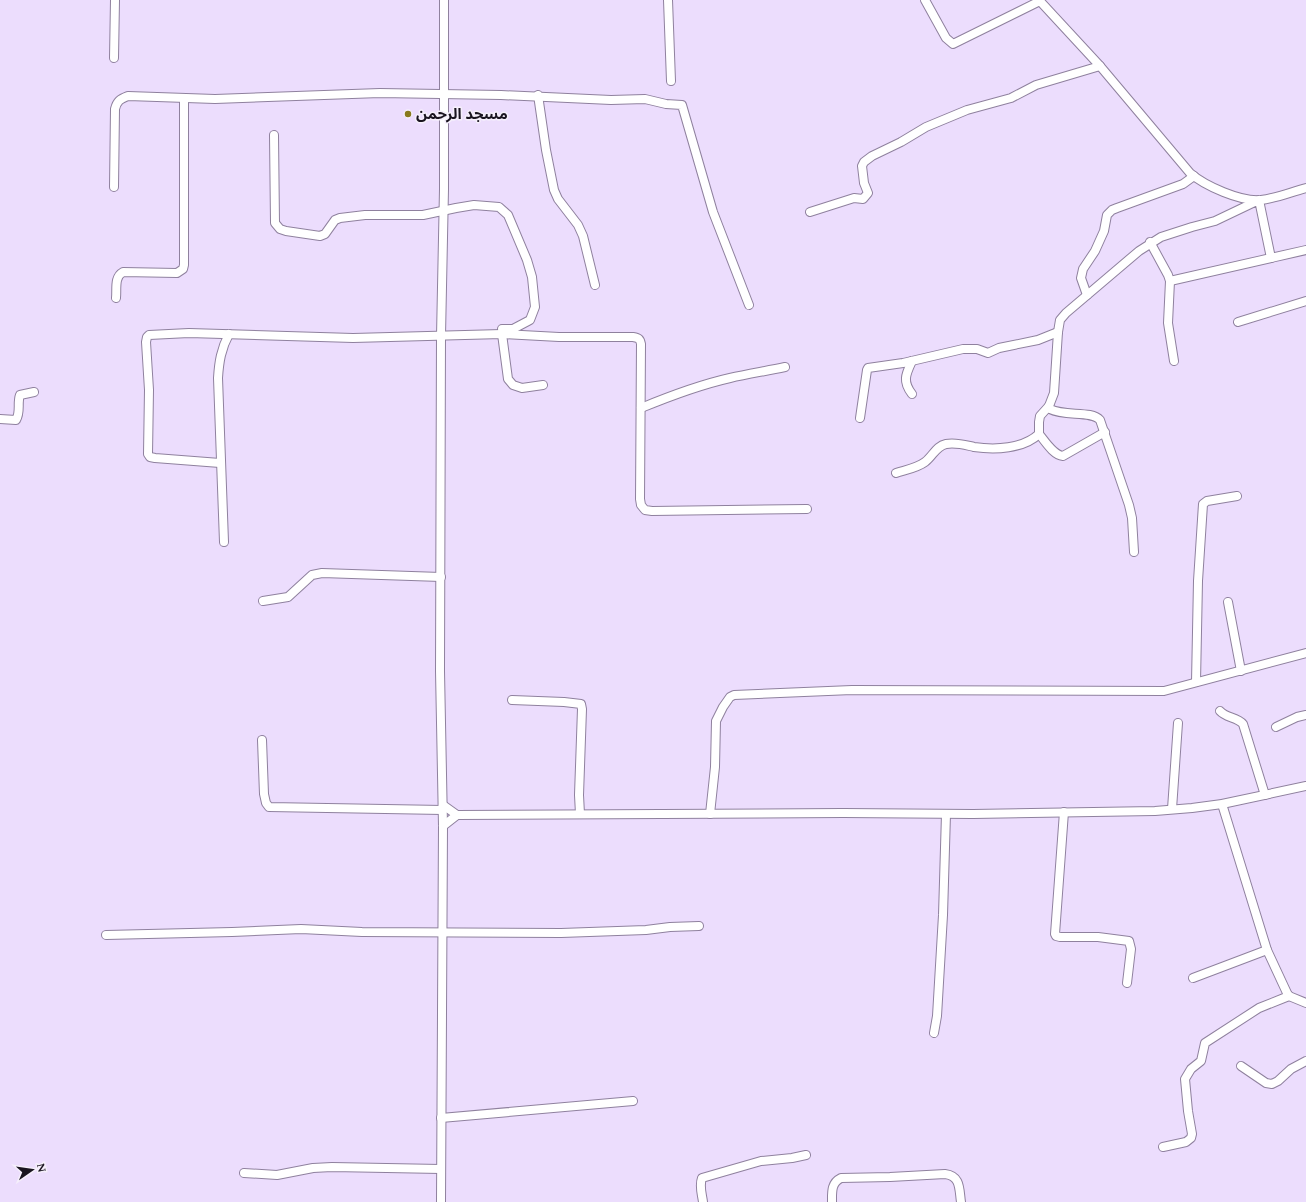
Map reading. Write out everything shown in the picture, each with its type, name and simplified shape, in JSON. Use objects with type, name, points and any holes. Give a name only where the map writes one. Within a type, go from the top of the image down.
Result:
[{"type":"street","points":[[114,58],[116,0]]},
{"type":"street","points":[[441,1202],[443,807],[440,671],[441,334],[444,211],[444,0]]},
{"type":"street","points":[[668,0],[671,81]]},
{"type":"street","points":[[925,0],[946,38],[952,44],[1039,0],[1100,66],[1197,179],[1229,194],[1259,200]]},
{"type":"street","points":[[810,212],[854,198],[863,199],[868,193],[864,183],[862,166],[864,162],[872,156],[901,142],[926,127],[967,110],[1011,98],[1036,85],[1100,66]]},
{"type":"street","points":[[114,187],[116,102],[121,98],[128,96],[184,99],[257,98],[380,93],[538,95],[611,100],[645,99],[666,104],[682,105],[714,212],[749,305]]},
{"type":"street","points":[[538,95],[546,150],[554,190],[558,199],[578,225],[583,236],[594,285]]},
{"type":"street","points":[[116,298],[117,278],[119,274],[123,272],[176,273],[183,269],[184,99]]},
{"type":"street","points":[[220,464],[155,458],[150,457],[148,454],[149,390],[147,337],[153,334],[189,333],[353,338],[513,329],[530,320],[535,307],[531,272],[527,260],[508,215],[499,207],[474,205],[423,215],[365,215],[340,218],[335,220],[325,234],[320,236],[280,229],[275,222],[274,213],[274,135]]},
{"type":"street","points":[[1087,294],[1081,275],[1104,231],[1109,212],[1183,184],[1194,176]]},
{"type":"street","points":[[1105,432],[1063,456],[1059,456],[1052,451],[1039,434],[1038,422],[1040,416],[1049,406],[1056,385],[1058,332],[1060,320],[1087,294],[1150,242],[1215,221],[1259,200],[1273,198],[1306,188]]},
{"type":"street","points":[[1259,200],[1271,258]]},
{"type":"street","points":[[1150,242],[1170,281],[1168,323],[1174,361]]},
{"type":"street","points":[[1170,281],[1306,250]]},
{"type":"street","points":[[1238,322],[1306,301]]},
{"type":"street","points":[[860,418],[868,368],[903,363],[963,349],[977,349],[988,353],[999,348],[1038,340],[1058,332]]},
{"type":"street","points":[[224,542],[218,378],[219,362],[224,343],[229,334]]},
{"type":"street","points":[[441,334],[502,334],[559,337],[638,338],[640,339],[641,344],[639,452],[640,499],[641,505],[645,510],[807,509]]},
{"type":"street","points":[[502,334],[508,379],[513,385],[522,388],[544,385]]},
{"type":"street","points":[[912,361],[905,380],[908,389],[912,394]]},
{"type":"street","points":[[641,408],[703,385],[785,367]]},
{"type":"street","points":[[0,419],[16,420],[19,414],[18,398],[20,395],[34,392]]},
{"type":"street","points":[[1049,406],[1054,412],[1092,415],[1097,416],[1100,420],[1129,504],[1132,518],[1134,552]]},
{"type":"street","points":[[896,473],[924,463],[936,450],[945,444],[956,443],[976,447],[1001,448],[1022,443],[1039,434]]},
{"type":"street","points":[[1196,682],[1198,581],[1203,504],[1206,501],[1237,496]]},
{"type":"street","points":[[263,601],[288,597],[312,575],[322,574],[441,578]]},
{"type":"street","points":[[1228,602],[1241,671]]},
{"type":"street","points":[[710,814],[716,752],[716,721],[723,707],[730,697],[734,695],[852,690],[1164,690],[1306,653]]},
{"type":"street","points":[[512,700],[581,704],[580,814]]},
{"type":"street","points":[[1220,712],[1223,715],[1240,721],[1243,724],[1264,796]]},
{"type":"street","points":[[1276,727],[1297,717],[1306,715]]},
{"type":"street","points":[[1172,809],[1178,723]]},
{"type":"street","points":[[262,740],[264,794],[266,803],[269,807],[443,807],[457,816],[580,814],[946,814],[1172,809],[1222,804],[1306,786]]},
{"type":"street","points":[[1222,804],[1267,950],[1289,996],[1306,1003]]},
{"type":"street","points":[[1064,812],[1054,934],[1060,937],[1098,937],[1129,941],[1131,949],[1127,983]]},
{"type":"street","points":[[934,1033],[937,1016],[943,915],[946,814]]},
{"type":"street","points":[[443,826],[457,816]]},
{"type":"street","points":[[106,935],[301,929],[362,932],[561,933],[646,930],[699,926]]},
{"type":"street","points":[[1193,978],[1267,950]]},
{"type":"street","points":[[1163,1147],[1186,1142],[1191,1138],[1192,1134],[1185,1079],[1191,1069],[1201,1061],[1205,1043],[1259,1008],[1289,996]]},
{"type":"street","points":[[1241,1066],[1266,1083],[1271,1084],[1278,1081],[1291,1069],[1306,1061]]},
{"type":"street","points":[[441,1118],[633,1101]]},
{"type":"street","points":[[703,1202],[700,1187],[702,1178],[735,1170],[761,1161],[806,1155]]},
{"type":"street","points":[[244,1173],[277,1175],[313,1168],[332,1167],[441,1169]]},
{"type":"street","points":[[832,1202],[832,1187],[836,1181],[841,1178],[945,1174],[952,1175],[956,1178],[961,1202]]},
{"type":"place","name":"مسجد الرحمن","points":[[408,114]]}]
